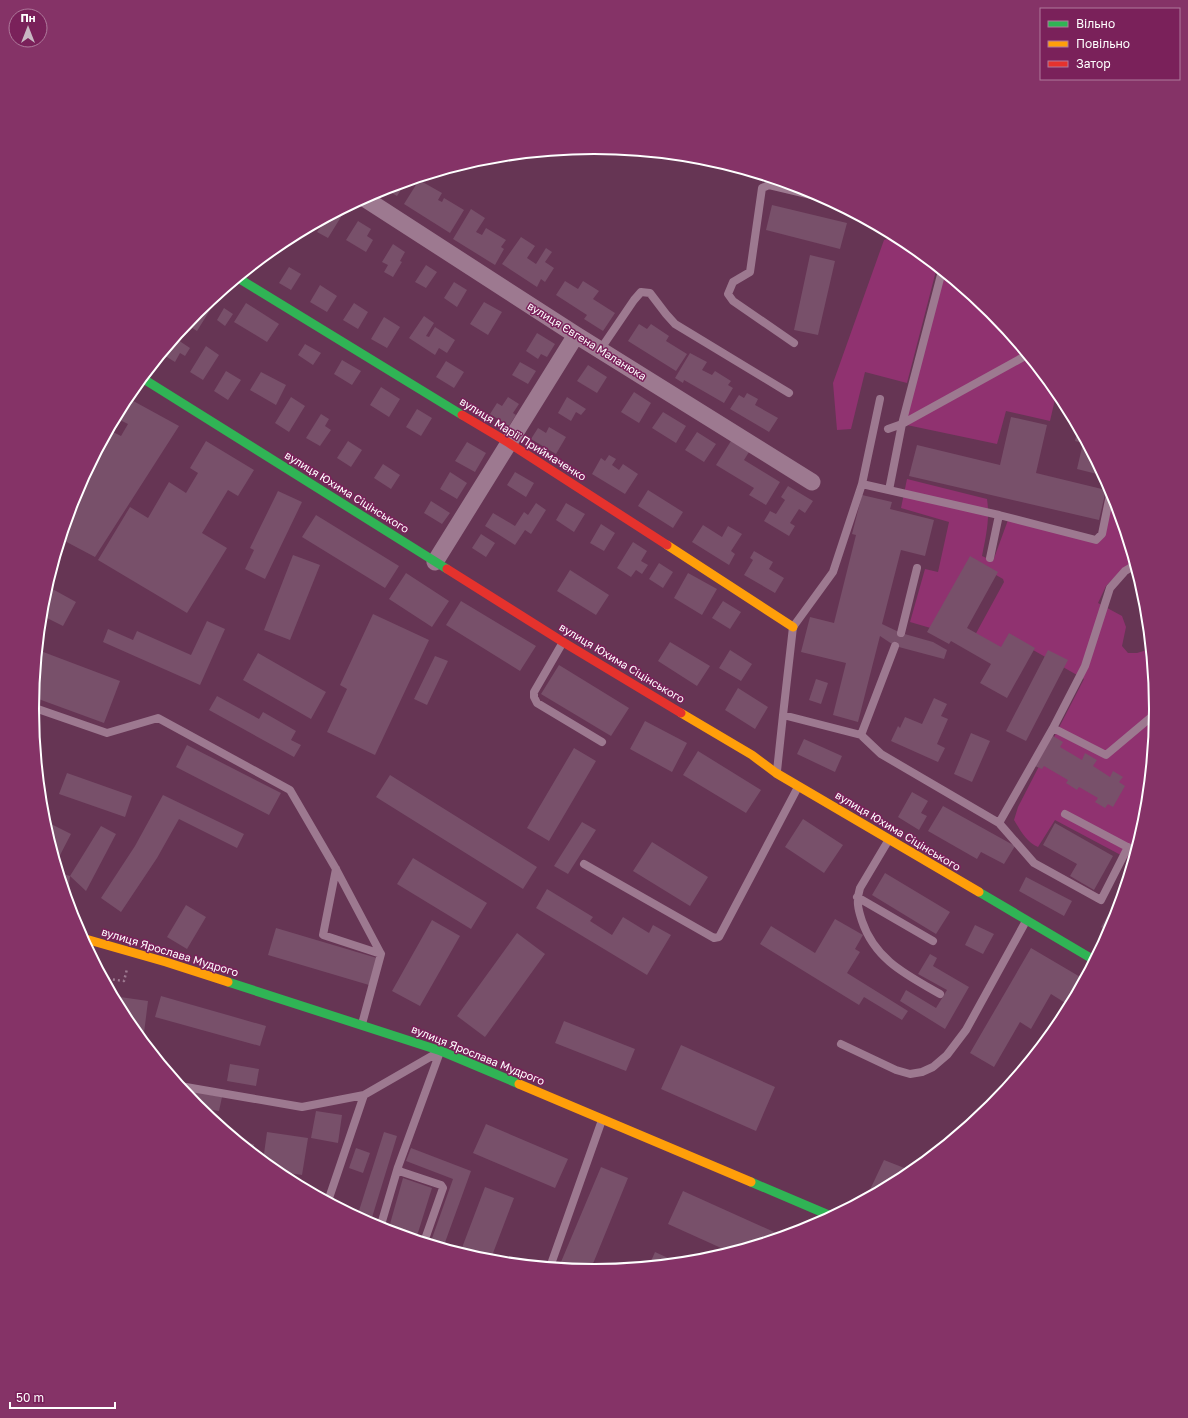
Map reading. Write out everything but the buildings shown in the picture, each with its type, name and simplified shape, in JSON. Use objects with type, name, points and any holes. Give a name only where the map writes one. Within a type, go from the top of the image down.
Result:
[{"type":"street","name":"вулиця Євгена Маланюка","points":[[370,202],[576,335],[812,482]]},
{"type":"street","name":"вулиця Марії Приймаченко","points":[[242,280],[509,443],[793,627]]},
{"type":"street","points":[[435,562],[576,335]]},
{"type":"street","name":"вулиця Юхима Сіцінського","points":[[147,381],[563,642],[752,755],[776,773],[1090,958]]},
{"type":"street","name":"вулиця Ярослава Мудрого","points":[[90,940],[361,1024],[441,1051],[825,1213]]},
{"type":"lane","points":[[794,192],[769,186],[762,188],[750,272],[733,282],[728,294],[733,301],[794,343]]},
{"type":"lane","points":[[889,490],[902,424],[941,276]]},
{"type":"lane","points":[[600,350],[641,292],[650,293],[675,324],[789,393]]},
{"type":"lane","points":[[888,429],[902,424],[1023,357]]},
{"type":"lane","points":[[776,773],[793,627],[833,572],[862,484],[880,399]]},
{"type":"lane","points":[[862,484],[999,515],[1096,540],[1102,534],[1109,501]]},
{"type":"lane","points":[[990,558],[999,515]]},
{"type":"lane","points":[[901,633],[917,568]]},
{"type":"lane","points":[[999,823],[1053,728],[1085,666],[1110,588],[1125,571],[1131,568]]},
{"type":"lane","points":[[563,642],[534,692],[534,697],[537,703],[602,742]]},
{"type":"lane","points":[[861,735],[895,646]]},
{"type":"lane","points":[[39,709],[107,733],[158,718],[290,790],[336,869],[381,954],[361,1024]]},
{"type":"lane","points":[[783,715],[861,735],[881,754],[999,823],[1034,863],[1101,900],[1130,852]]},
{"type":"lane","points":[[1053,728],[1106,755],[1149,719]]},
{"type":"lane","points":[[584,864],[714,938],[719,937],[798,786]]},
{"type":"lane","points":[[1065,814],[1131,848]]},
{"type":"lane","points":[[889,840],[860,888],[857,897],[857,907],[864,927],[874,946],[883,957],[940,994]]},
{"type":"lane","points":[[336,869],[322,935],[381,954]]},
{"type":"lane","points":[[857,897],[933,941]]},
{"type":"lane","points":[[841,1044],[896,1070],[910,1074],[922,1072],[933,1067],[966,1030],[1026,921]]},
{"type":"lane","points":[[189,1088],[302,1107],[364,1095],[441,1051]]},
{"type":"lane","points":[[382,1222],[398,1168],[441,1051]]},
{"type":"lane","points":[[329,1197],[364,1095]]},
{"type":"lane","points":[[552,1262],[603,1119]]},
{"type":"lane","points":[[398,1168],[399,1171],[441,1185],[443,1188],[425,1238]]},
{"type":"path","points":[[109,979],[124,981],[131,952]]},
{"type":"shaded area","points":[[888,239],[936,272],[907,383],[865,372],[851,429],[837,430],[833,383],[884,240]]},
{"type":"shaded area","points":[[941,276],[960,292],[1011,343],[1034,371],[1055,401],[1050,421],[1006,411],[997,444],[902,424]]},
{"type":"shaded area","points":[[907,479],[987,499],[988,521],[982,556],[993,561],[1008,520],[1097,543],[1110,504],[1120,531],[1130,564],[1106,586],[1098,603],[1122,616],[1126,627],[1122,646],[1128,653],[1137,653],[1145,650],[1148,673],[1148,745],[1138,817],[1128,859],[1055,820],[1038,847],[1030,842],[1021,832],[1014,820],[1018,807],[1084,679],[1012,638],[1003,653],[974,637],[1004,582],[1003,579],[975,563],[934,629],[910,622],[925,569],[938,572],[949,522],[901,508]]},
{"type":"traffic: fast","points":[[242,280],[462,415]]},
{"type":"traffic: fast","points":[[147,381],[447,569]]},
{"type":"traffic: fast","points":[[979,892],[1090,958]]},
{"type":"traffic: fast","points":[[228,982],[441,1051],[519,1084]]},
{"type":"traffic: fast","points":[[751,1182],[825,1213]]},
{"type":"traffic: slow","points":[[667,545],[793,627]]},
{"type":"traffic: slow","points":[[681,713],[752,755],[776,773],[979,892]]},
{"type":"traffic: slow","points":[[90,940],[166,962],[228,982]]},
{"type":"traffic: slow","points":[[519,1084],[751,1182]]},
{"type":"traffic: jam","points":[[462,415],[509,443],[667,545]]},
{"type":"traffic: jam","points":[[447,569],[563,642],[681,713]]}]
